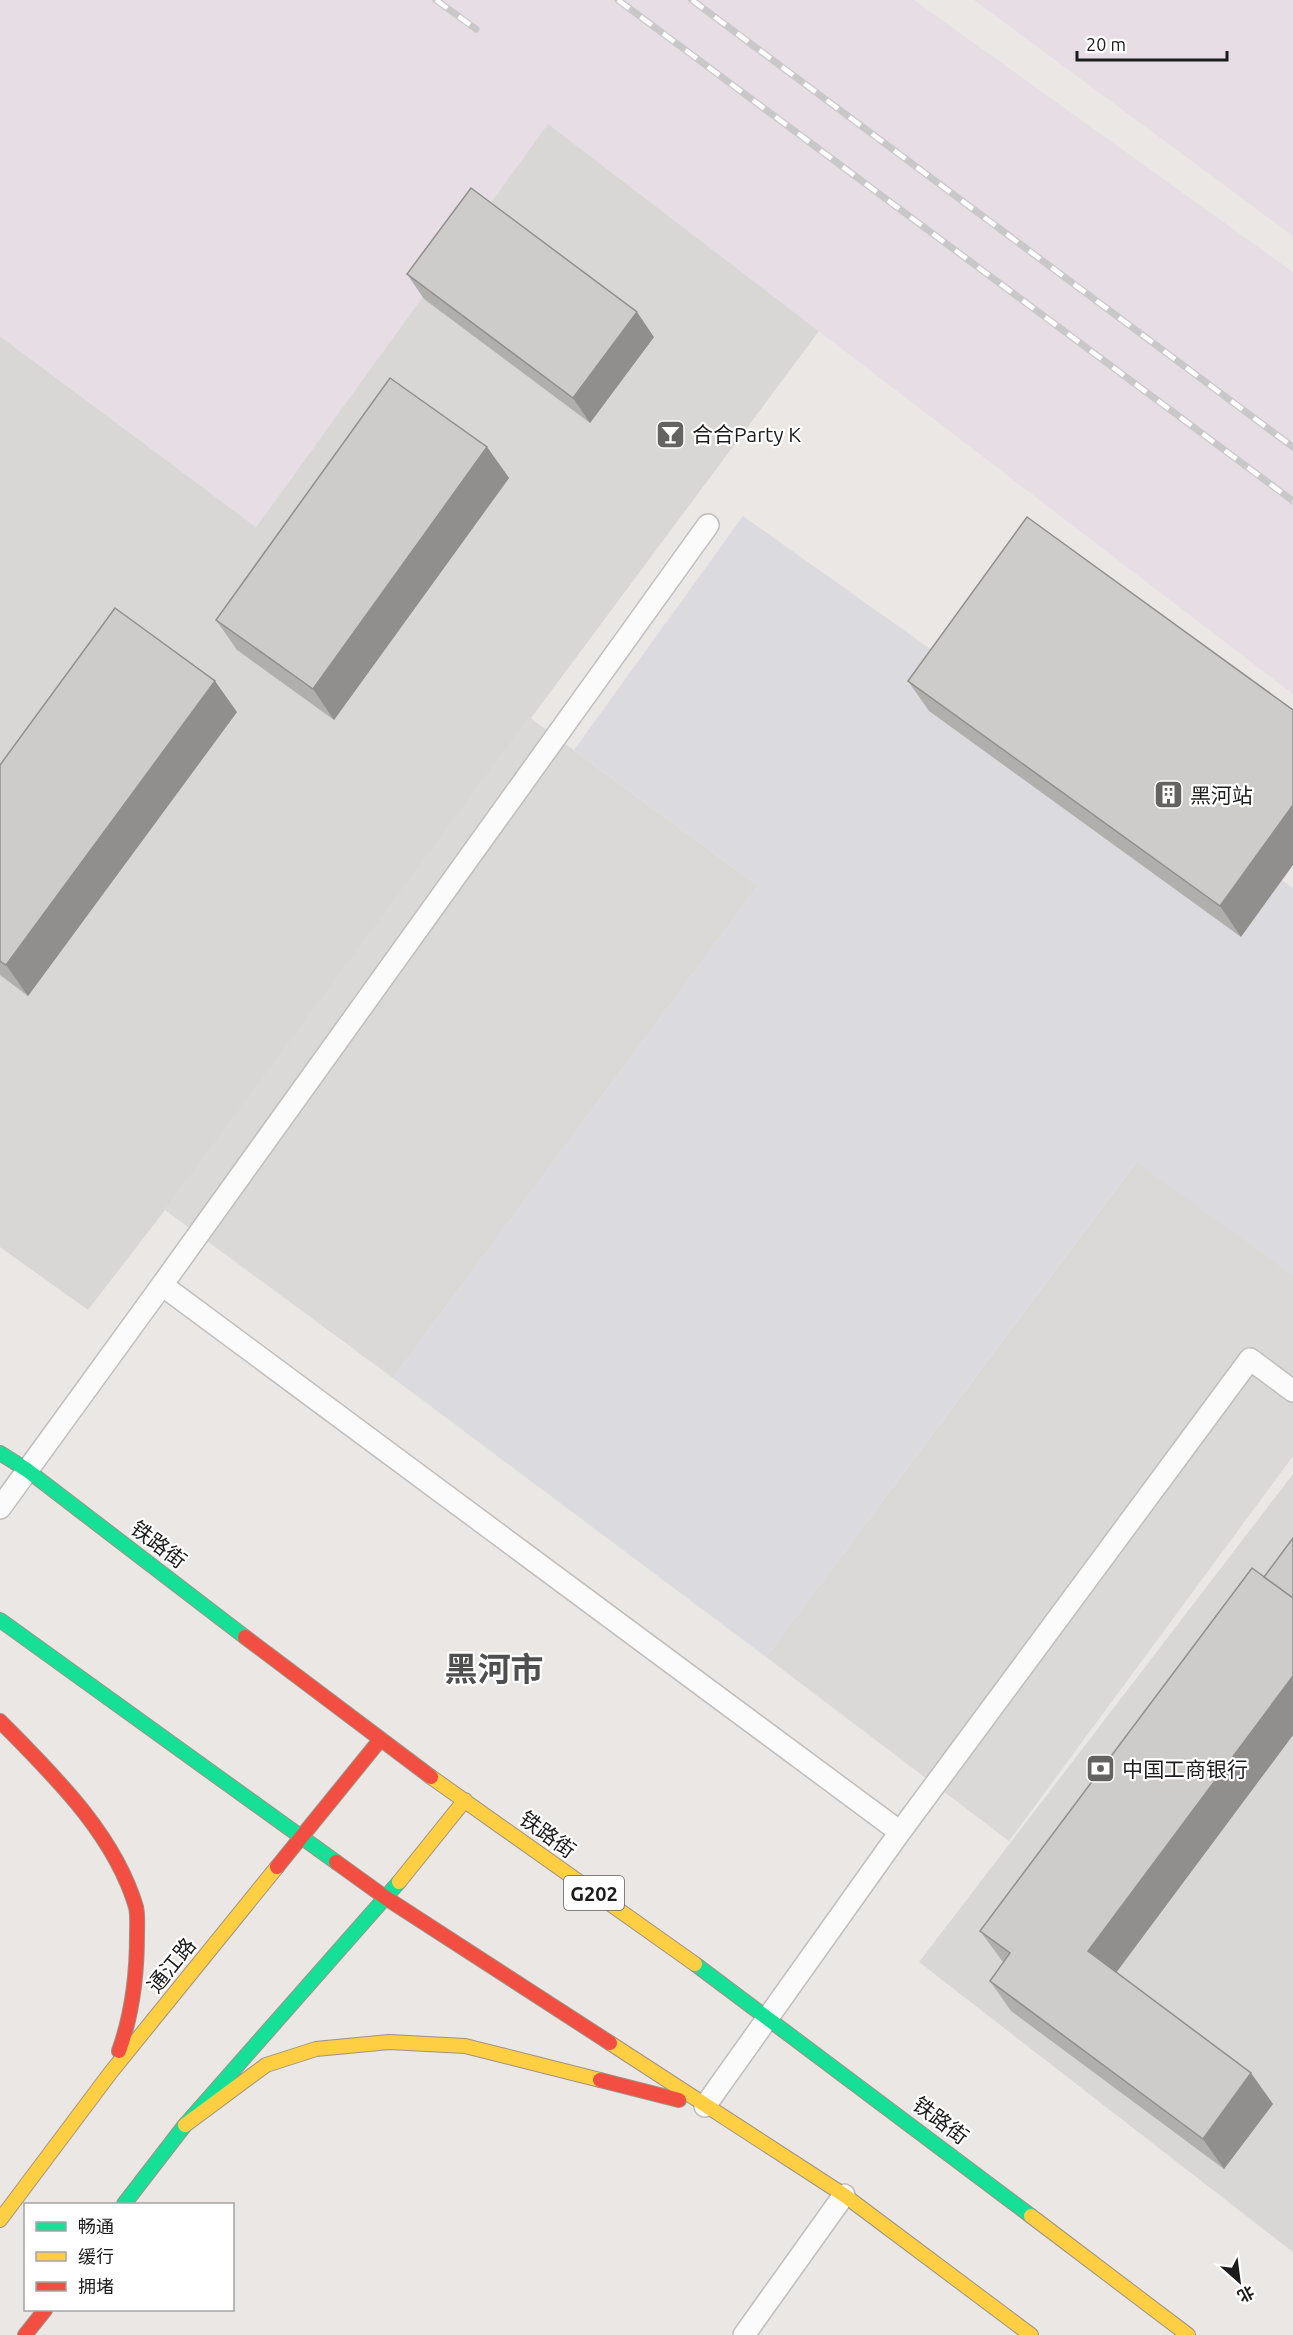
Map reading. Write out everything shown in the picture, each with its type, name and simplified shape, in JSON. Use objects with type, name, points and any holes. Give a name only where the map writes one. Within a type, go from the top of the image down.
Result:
[{"type":"main road","name":"铁路街","points":[[0,1453],[27,1470],[380,1740],[767,2016],[1188,2335]]},
{"type":"main road","points":[[0,1620],[386,1898],[844,2195],[1030,2335]]},
{"type":"main road","points":[[0,1721],[66,1789],[111,1853],[136,1909],[138,1965],[131,2019],[111,2072]]},
{"type":"main road","name":"通江路","points":[[0,2220],[111,2072],[380,1740]]},
{"type":"main road","points":[[126,2203],[184,2125],[386,1898],[465,1800]]},
{"type":"main road","points":[[184,2125],[266,2065],[316,2049],[389,2042],[465,2046],[705,2106]]},
{"type":"main road","points":[[25,2335],[44,2311]]},
{"type":"lane","points":[[0,1508],[708,525]]},
{"type":"lane","points":[[162,1285],[900,1832]]},
{"type":"lane","points":[[705,2106],[900,1832],[1250,1359],[1293,1391]]},
{"type":"lane","points":[[744,2335],[844,2195]]},
{"type":"shaded area","points":[[0,0],[914,0],[1293,272],[1293,694],[548,124],[256,527],[0,336]]},
{"type":"shaded area","points":[[974,0],[1293,0],[1293,236]]},
{"type":"shaded area","points":[[548,123],[819,331],[165,1210],[88,1310],[0,1247],[0,336],[256,527]]},
{"type":"shaded area","points":[[743,516],[960,670],[1241,936],[1282,880],[1293,888],[1293,1275],[1136,1162],[766,1657],[393,1378],[758,886],[574,750]]},
{"type":"shaded area","points":[[529,717],[758,886],[393,1378],[165,1210]]},
{"type":"shaded area","points":[[1137,1161],[1293,1275],[1293,1456],[1009,1841],[766,1657]]},
{"type":"shaded area","points":[[1293,1474],[1293,2252],[919,1962]]},
{"type":"building","points":[[471,188],[637,312],[573,398],[407,274]]},
{"type":"building","points":[[390,378],[487,447],[313,689],[216,620]]},
{"type":"building","name":"黑河站","points":[[1027,517],[1293,710],[1293,805],[1220,906],[908,681]]},
{"type":"building","points":[[115,608],[215,681],[6,965],[0,961],[0,765]]},
{"type":"building","points":[[1293,1538],[1293,1598],[1264,1577]]},
{"type":"building","points":[[1252,1568],[1293,1598],[1293,1676],[1088,1951],[1251,2073],[1203,2139],[990,1981],[1010,1953],[980,1931]]},
{"type":"railway","points":[[436,0],[476,29]]},
{"type":"railway","points":[[618,0],[1293,501]]},
{"type":"railway","points":[[692,0],[1293,447]]},
{"type":"traffic: fast","points":[[0,1453],[27,1470],[245,1637]]},
{"type":"traffic: fast","points":[[0,1620],[336,1862]]},
{"type":"traffic: fast","points":[[125,2203],[185,2125],[399,1882]]},
{"type":"traffic: fast","points":[[695,1964],[1031,2216]]},
{"type":"traffic: slow","points":[[431,1777],[695,1964]]},
{"type":"traffic: slow","points":[[399,1882],[465,1800]]},
{"type":"traffic: slow","points":[[0,2220],[111,2072],[277,1867]]},
{"type":"traffic: slow","points":[[185,2125],[266,2065],[316,2049],[389,2042],[465,2046],[600,2080]]},
{"type":"traffic: slow","points":[[610,2043],[844,2195],[1031,2335]]},
{"type":"traffic: slow","points":[[1031,2216],[1188,2335]]},
{"type":"traffic: jam","points":[[245,1637],[431,1777]]},
{"type":"traffic: jam","points":[[0,1721],[80,1806],[113,1854],[136,1907],[135,1979],[128,2022],[119,2051]]},
{"type":"traffic: jam","points":[[277,1867],[380,1740]]},
{"type":"traffic: jam","points":[[336,1862],[386,1898],[610,2043]]},
{"type":"traffic: jam","points":[[600,2080],[679,2100]]},
{"type":"traffic: jam","points":[[25,2335],[44,2311]]},
{"type":"place","name":"合合Party K","points":[[671,434]]},
{"type":"place","name":"黑河站","points":[[1169,795]]},
{"type":"place","name":"中国工商银行","points":[[1101,1769]]},
{"type":"district","name":"黑河市","points":[[494,1668]]}]
